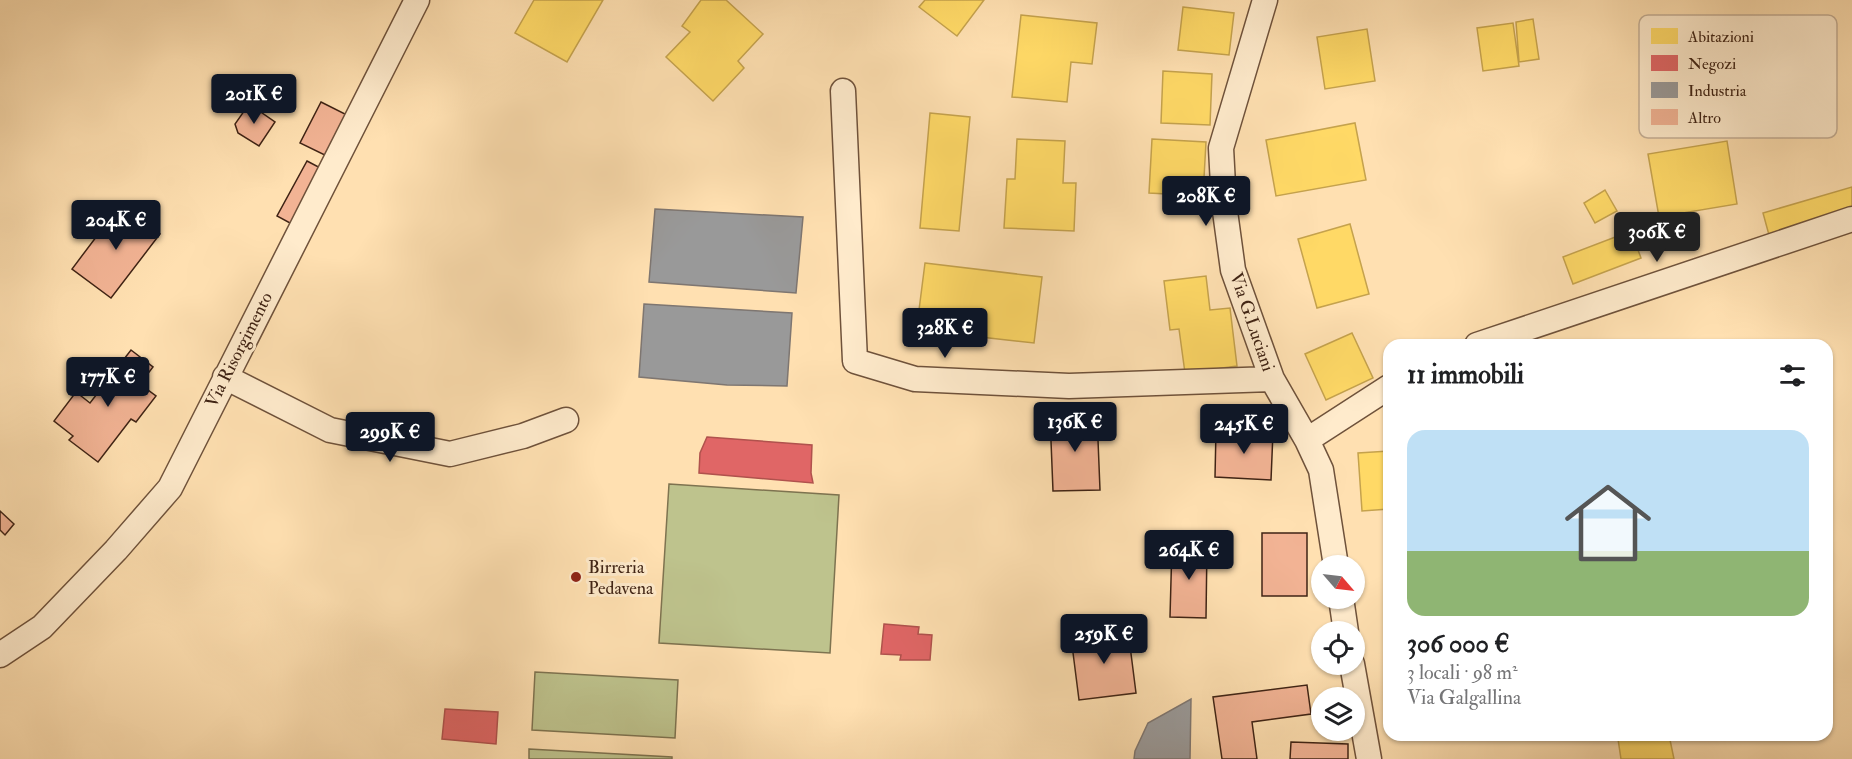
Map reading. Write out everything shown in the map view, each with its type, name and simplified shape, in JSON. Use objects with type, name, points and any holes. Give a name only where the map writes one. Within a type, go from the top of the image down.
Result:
[{"type":"street","name":"Via Risorgimento","points":[[0,655],[42,627],[116,550],[170,488],[417,0]]},
{"type":"street","name":"Via G.Luciani","points":[[1265,0],[1221,148],[1224,204],[1233,270],[1272,379],[1322,470],[1334,555]]},
{"type":"street","points":[[843,91],[855,361],[915,379],[1069,386],[1272,379]]},
{"type":"street","points":[[1495,339],[1852,219]]},
{"type":"street","points":[[225,377],[330,430],[450,454],[523,436],[566,420]]},
{"type":"street","points":[[1307,440],[1383,391]]},
{"type":"street","points":[[1354,675],[1369,759]]},
{"type":"green space","points":[[669,484],[839,495],[830,653],[659,643]]},
{"type":"green space","points":[[535,672],[678,680],[675,738],[532,730]]},
{"type":"green space","points":[[529,749],[672,757],[672,759],[529,759]]},
{"type":"building: Abitazioni","points":[[534,0],[603,0],[567,62],[515,33]]},
{"type":"building: Abitazioni","points":[[701,0],[726,0],[763,34],[738,61],[744,68],[713,101],[666,57],[690,32],[682,26]]},
{"type":"building: Abitazioni","points":[[925,0],[984,0],[957,36],[919,7]]},
{"type":"building: Abitazioni","points":[[1183,7],[1234,13],[1229,55],[1178,50]]},
{"type":"building: Abitazioni","points":[[1021,15],[1097,23],[1092,64],[1071,62],[1067,102],[1012,97]]},
{"type":"building: Abitazioni","points":[[1533,19],[1539,59],[1519,62],[1516,22]]},
{"type":"building: Abitazioni","points":[[1513,23],[1519,66],[1483,71],[1477,28]]},
{"type":"building: Abitazioni","points":[[1367,29],[1375,81],[1325,89],[1317,37]]},
{"type":"building: Abitazioni","points":[[1163,71],[1212,74],[1210,125],[1161,123]]},
{"type":"building: Abitazioni","points":[[930,113],[970,117],[959,231],[920,228]]},
{"type":"building: Abitazioni","points":[[1355,123],[1366,180],[1276,196],[1266,140]]},
{"type":"building: Abitazioni","points":[[1017,139],[1065,141],[1063,183],[1076,183],[1074,231],[1004,228],[1007,179],[1015,179]]},
{"type":"building: Abitazioni","points":[[1152,139],[1206,142],[1203,196],[1149,193]]},
{"type":"building: Abitazioni","points":[[1727,141],[1737,204],[1659,217],[1648,154]]},
{"type":"building: Abitazioni","points":[[1852,187],[1852,215],[1772,246],[1763,213]]},
{"type":"building: Abitazioni","points":[[1605,190],[1617,211],[1595,223],[1584,203]]},
{"type":"building: Abitazioni","points":[[1350,224],[1369,294],[1317,308],[1298,239]]},
{"type":"building: Abitazioni","points":[[1631,231],[1641,258],[1573,284],[1563,257]]},
{"type":"building: Abitazioni","points":[[925,263],[1042,277],[1034,343],[954,334],[956,314],[919,310]]},
{"type":"building: Abitazioni","points":[[1206,276],[1210,310],[1230,308],[1237,366],[1185,373],[1179,329],[1170,330],[1164,281]]},
{"type":"building: Abitazioni","points":[[1352,333],[1373,378],[1326,400],[1305,354]]},
{"type":"building: Abitazioni","points":[[1383,451],[1383,509],[1362,511],[1358,453]]},
{"type":"building: Abitazioni","points":[[1618,741],[1670,741],[1674,759],[1621,759]]},
{"type":"building: Negozi","points":[[707,437],[812,445],[813,483],[699,473],[700,453]]},
{"type":"building: Negozi","points":[[884,624],[919,627],[918,634],[932,635],[930,660],[900,660],[901,655],[881,654]]},
{"type":"building: Negozi","points":[[445,709],[498,712],[496,744],[442,739]]},
{"type":"building: Industria","points":[[655,209],[803,217],[796,293],[649,282]]},
{"type":"building: Industria","points":[[644,304],[792,313],[787,386],[727,385],[639,377]]},
{"type":"building: Industria","points":[[1191,699],[1190,759],[1134,759],[1135,751],[1148,723]]},
{"type":"building: Altro","points":[[321,102],[355,119],[335,160],[300,143]]},
{"type":"building: Altro","points":[[249,104],[275,122],[259,146],[238,133],[235,124]]},
{"type":"building: Altro","points":[[307,161],[330,173],[301,229],[277,216]]},
{"type":"building: Altro","points":[[121,204],[160,234],[111,298],[72,269]]},
{"type":"building: Altro","points":[[131,350],[153,367],[140,384],[156,396],[136,422],[131,419],[98,462],[69,440],[73,436],[54,421],[76,392],[90,403]]},
{"type":"building: Altro","points":[[1097,415],[1100,490],[1053,491],[1050,416]]},
{"type":"building: Altro","points":[[1216,430],[1273,432],[1271,480],[1215,477]]},
{"type":"building: Altro","points":[[0,511],[14,524],[5,535],[0,530]]},
{"type":"building: Altro","points":[[1262,533],[1307,533],[1307,596],[1262,596]]},
{"type":"building: Altro","points":[[1172,544],[1207,545],[1206,618],[1170,617]]},
{"type":"building: Altro","points":[[1128,630],[1136,693],[1079,700],[1071,637]]},
{"type":"building: Altro","points":[[1307,685],[1311,714],[1252,722],[1257,759],[1222,759],[1213,697]]},
{"type":"building: Altro","points":[[1291,742],[1348,744],[1348,759],[1290,759]]},
{"type":"place","name":"Birreria Pedavena","points":[[576,577]]}]
